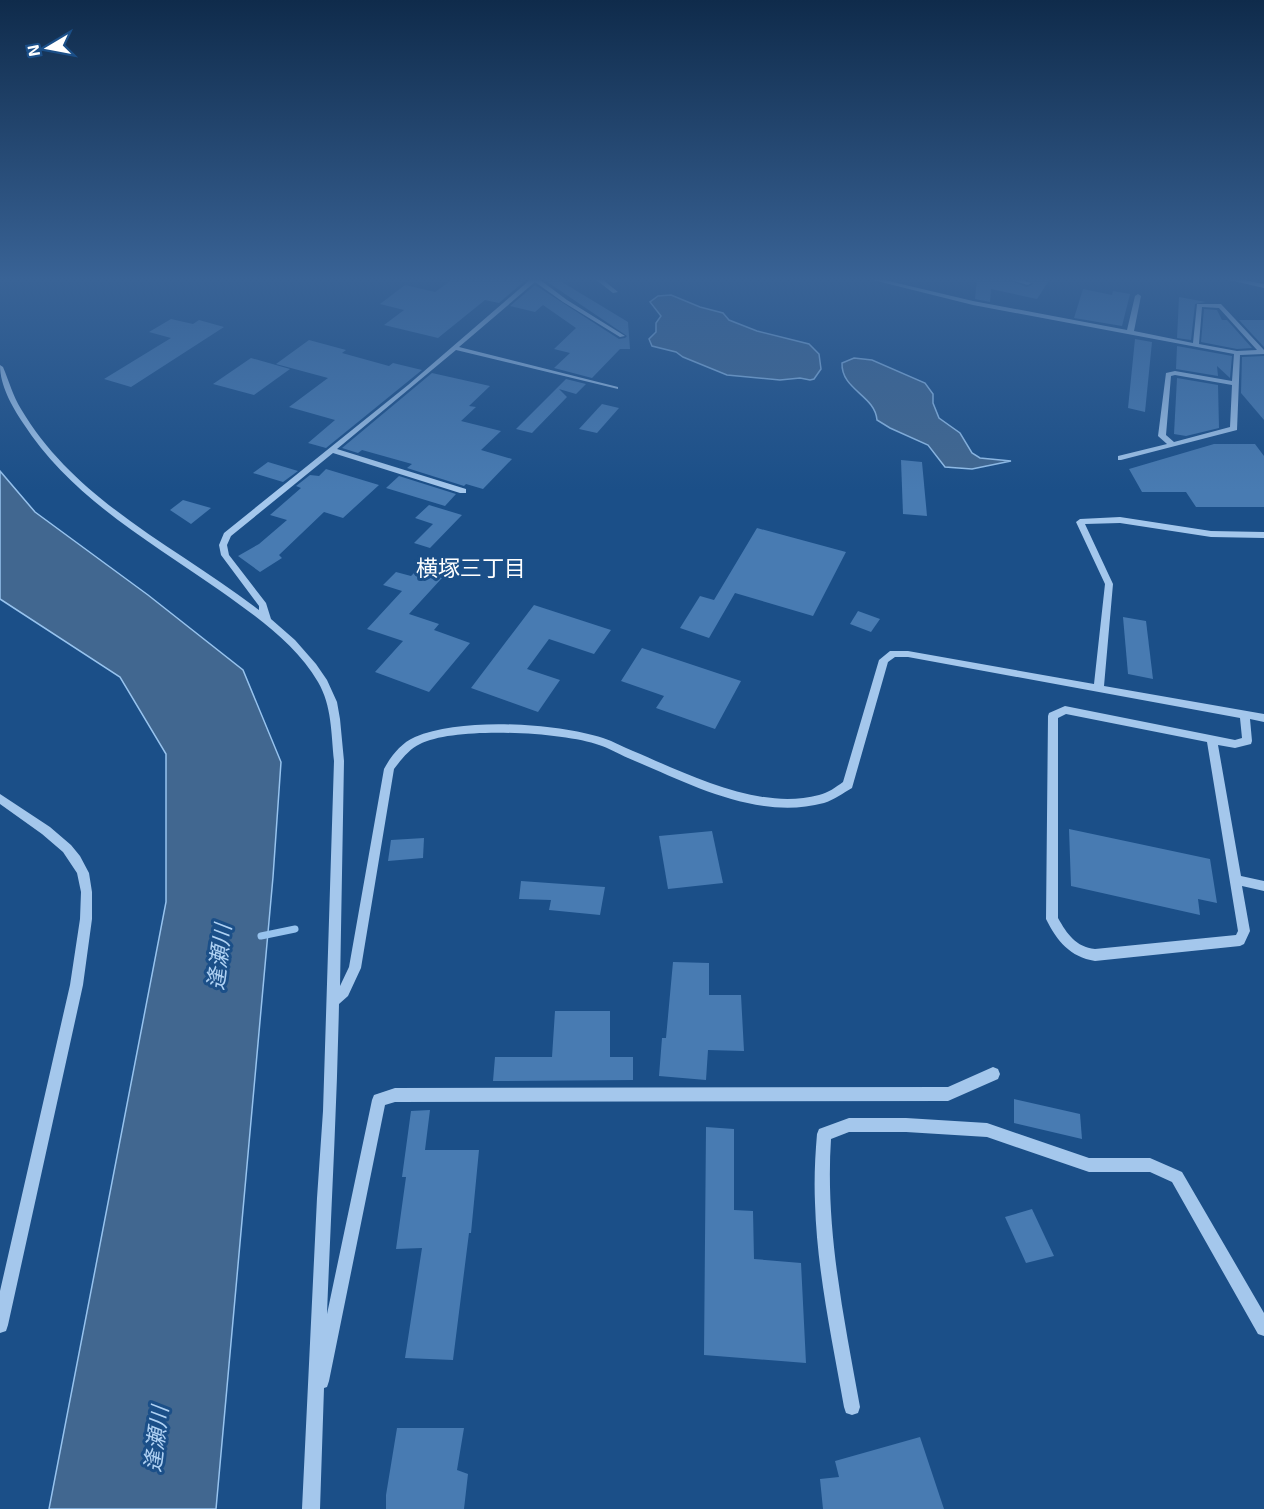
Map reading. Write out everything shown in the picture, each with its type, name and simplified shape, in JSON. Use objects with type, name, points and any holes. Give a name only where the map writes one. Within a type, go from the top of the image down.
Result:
[{"type":"street","points":[[266,619],[263,605],[225,555],[224,540],[232,531],[453,349]]},
{"type":"street","points":[[461,349],[616,388]]},
{"type":"street","points":[[1219,349],[1237,353],[1261,353],[1264,361]]},
{"type":"street","points":[[1121,458],[1234,428],[1237,353]]},
{"type":"street","points":[[0,367],[20,416],[65,473],[119,517],[202,572],[284,634],[305,658],[329,694],[335,717],[339,762],[333,1001],[311,1509]]},
{"type":"street","points":[[1172,444],[1162,436],[1168,374],[1174,373],[1236,384]]},
{"type":"street","points":[[332,450],[463,491]]},
{"type":"street","points":[[1099,688],[1109,584],[1080,522],[1120,520],[1211,534],[1264,535]]},
{"type":"street","points":[[333,1001],[343,992],[355,968],[389,769],[392,762],[409,745],[418,740],[462,731],[532,730],[587,738],[612,745],[746,799],[772,804],[813,802],[836,795],[848,785],[884,660],[892,653],[1264,718]]},
{"type":"street","points":[[1212,740],[1244,931],[1240,940],[1086,955],[1074,950],[1061,935],[1053,919],[1053,717],[1065,710],[1235,744],[1247,741],[1245,714]]},
{"type":"street","points":[[0,798],[12,809],[43,826],[69,851],[84,875],[88,907],[74,995],[0,1325]]},
{"type":"street","points":[[1236,880],[1264,886]]},
{"type":"street","points":[[315,1411],[379,1100],[395,1095],[948,1094],[993,1074]]},
{"type":"street","points":[[852,1407],[823,1240],[820,1172],[824,1134],[849,1125],[906,1125],[987,1130],[1089,1165],[1150,1165],[1177,1176],[1264,1328]]},
{"type":"water","points":[[666,349],[814,349],[819,354],[821,369],[814,379],[810,380],[800,378],[780,380],[727,375]]},
{"type":"water","points":[[854,358],[872,360],[925,383],[933,394],[933,403],[939,418],[960,433],[972,453],[980,458],[1011,461],[972,469],[945,467],[928,445],[877,420],[871,404],[852,386],[843,372],[842,363]]},
{"type":"water","name":"逢瀬川","points":[[0,471],[35,512],[148,595],[243,670],[281,762],[273,877],[216,1509],[49,1509],[166,902],[166,754],[120,677],[0,599]]},
{"type":"building","points":[[152,349],[189,349],[131,387],[104,379]]},
{"type":"building","points":[[296,349],[344,349],[346,350],[342,353],[389,366],[393,363],[422,370],[326,448],[308,443],[335,420],[289,407],[328,378],[276,364]]},
{"type":"building","points":[[556,349],[620,349],[592,378],[554,368],[570,353]]},
{"type":"building","points":[[1134,349],[1151,349],[1145,412],[1128,408]]},
{"type":"building","points":[[1177,349],[1196,349],[1232,356],[1230,378],[1217,366],[1218,376],[1176,369]]},
{"type":"building","points":[[1264,356],[1264,420],[1241,393],[1242,357]]},
{"type":"building","points":[[251,358],[290,369],[254,395],[213,384]]},
{"type":"building","points":[[432,373],[490,386],[469,406],[476,407],[461,421],[501,431],[481,450],[512,459],[483,489],[466,484],[464,486],[407,468],[412,464],[362,450],[358,453],[342,448]]},
{"type":"building","points":[[1177,378],[1218,385],[1219,428],[1186,436],[1174,434]]},
{"type":"building","points":[[566,379],[586,384],[576,394],[559,389],[567,397],[532,433],[516,429]]},
{"type":"building","points":[[602,404],[619,408],[597,433],[579,429]]},
{"type":"building","points":[[1214,444],[1255,444],[1264,456],[1264,507],[1196,507],[1186,492],[1142,492],[1129,469]]},
{"type":"building","points":[[901,460],[922,462],[927,516],[903,514]]},
{"type":"building","points":[[268,462],[298,471],[283,482],[253,473]]},
{"type":"building","points":[[326,469],[379,485],[343,518],[324,512],[279,555],[282,558],[260,572],[238,556],[259,544],[287,520],[270,515],[301,488],[296,486],[310,475],[319,476]]},
{"type":"building","points":[[399,476],[456,494],[445,506],[386,488]]},
{"type":"building","points":[[183,500],[211,508],[191,524],[170,510]]},
{"type":"building","points":[[429,505],[462,515],[430,548],[414,543],[433,524],[415,518]]},
{"type":"building","points":[[757,528],[846,552],[813,616],[735,593],[709,638],[680,628],[700,596],[714,600]]},
{"type":"building","points":[[417,570],[442,578],[409,614],[439,624],[434,630],[470,643],[429,692],[375,672],[403,641],[367,629],[402,591],[383,585],[396,572],[411,576]]},
{"type":"building","points":[[534,605],[611,630],[594,654],[549,639],[527,669],[560,680],[538,712],[471,688]]},
{"type":"building","points":[[858,611],[880,619],[871,632],[850,624]]},
{"type":"building","points":[[1123,617],[1146,621],[1153,679],[1128,674]]},
{"type":"building","points":[[642,648],[741,681],[715,729],[656,708],[664,696],[621,681]]},
{"type":"building","points":[[1069,829],[1210,859],[1217,903],[1198,899],[1200,915],[1071,886]]},
{"type":"building","points":[[712,831],[723,883],[668,889],[659,836]]},
{"type":"building","points":[[424,838],[423,858],[388,861],[391,840]]},
{"type":"building","points":[[521,881],[605,887],[600,915],[549,910],[551,900],[519,899]]},
{"type":"building","points":[[673,962],[709,963],[709,995],[741,995],[744,1051],[708,1050],[706,1080],[659,1076],[662,1038],[666,1038]]},
{"type":"building","points":[[555,1011],[610,1011],[610,1057],[633,1057],[633,1080],[493,1081],[495,1057],[552,1057]]},
{"type":"building","points":[[1014,1099],[1080,1114],[1082,1139],[1014,1123]]},
{"type":"building","points":[[430,1110],[425,1150],[479,1150],[471,1233],[469,1233],[453,1360],[405,1358],[422,1248],[396,1249],[406,1177],[402,1177],[411,1111]]},
{"type":"building","points":[[706,1127],[734,1129],[734,1210],[753,1211],[754,1259],[801,1263],[806,1363],[704,1355]]},
{"type":"building","points":[[1032,1209],[1054,1256],[1026,1263],[1005,1217]]},
{"type":"building","points":[[397,1428],[464,1428],[457,1470],[468,1474],[464,1509],[386,1509],[386,1495]]},
{"type":"building","points":[[920,1437],[944,1509],[823,1509],[820,1479],[839,1477],[835,1461]]},
{"type":"waterway","points":[[261,936],[295,929]]},
{"type":"district","name":"横塚三丁目","points":[[471,568]]}]
